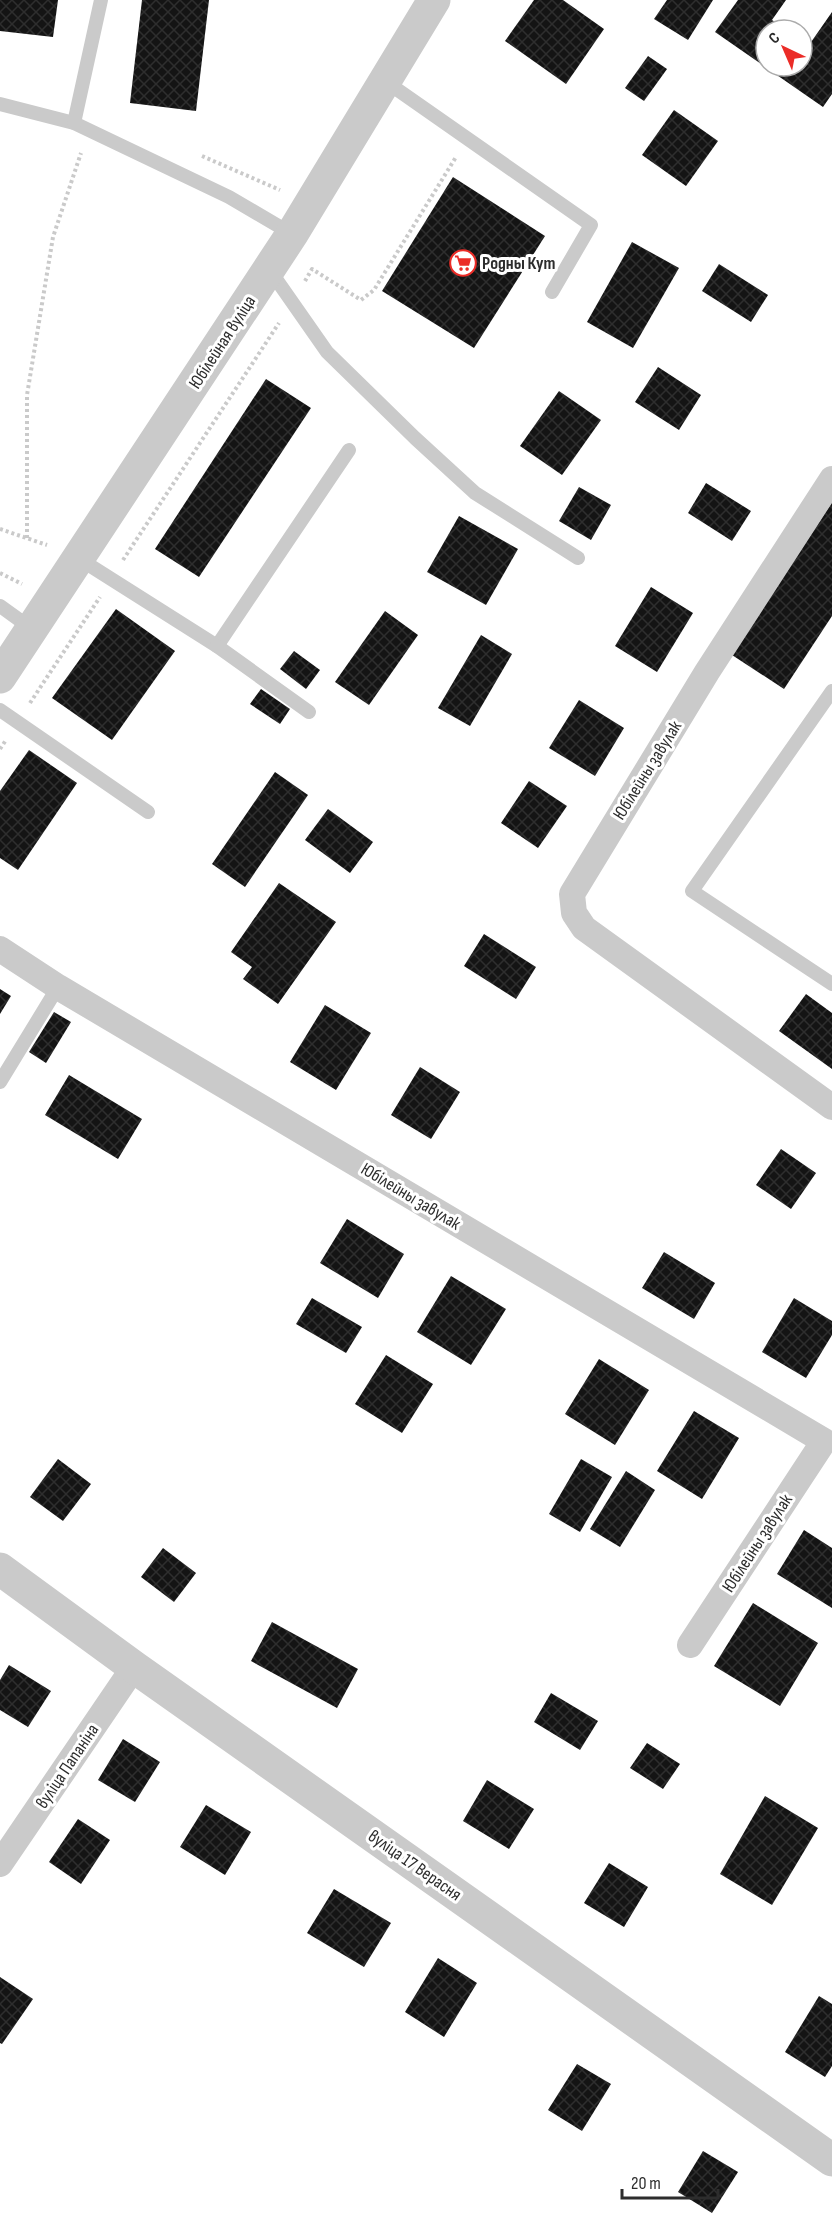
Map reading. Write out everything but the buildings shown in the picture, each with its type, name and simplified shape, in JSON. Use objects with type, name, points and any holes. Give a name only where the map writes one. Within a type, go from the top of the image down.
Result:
[{"type":"street","name":"Юбілейная вуліца","points":[[0,677],[32,629],[64,552],[269,269],[434,0]]},
{"type":"street","name":"Юбілейны завулак","points":[[832,479],[707,672],[572,894],[574,913],[584,928],[832,1107]]},
{"type":"street","name":"Юбілейны завулак","points":[[0,950],[58,987],[828,1435],[690,1645]]},
{"type":"street","name":"вуліца 17 Верасня","points":[[0,1569],[134,1667],[832,2160]]},
{"type":"street","name":"вуліца Папаніна","points":[[0,1864],[134,1667]]},
{"type":"lane","points":[[75,123],[101,0]]},
{"type":"lane","points":[[385,81],[591,225],[552,292]]},
{"type":"lane","points":[[0,104],[75,123],[229,197],[292,234]]},
{"type":"lane","points":[[269,269],[327,352],[475,494],[578,558]]},
{"type":"lane","points":[[217,646],[350,450]]},
{"type":"lane","points":[[64,552],[217,646],[309,712]]},
{"type":"lane","points":[[0,606],[32,629]]},
{"type":"lane","points":[[832,691],[692,891],[832,984]]},
{"type":"lane","points":[[0,710],[148,812]]},
{"type":"lane","points":[[0,1082],[58,987]]},
{"type":"path","points":[[27,538],[27,395],[53,237],[89,130]]},
{"type":"path","points":[[0,749],[312,269],[361,300],[374,290],[467,138]]},
{"type":"path","points":[[193,154],[211,158],[281,190]]},
{"type":"path","points":[[432,195],[439,200]]},
{"type":"path","points":[[0,529],[64,552]]},
{"type":"place","name":"Родны Кут","points":[[463,263]]}]
